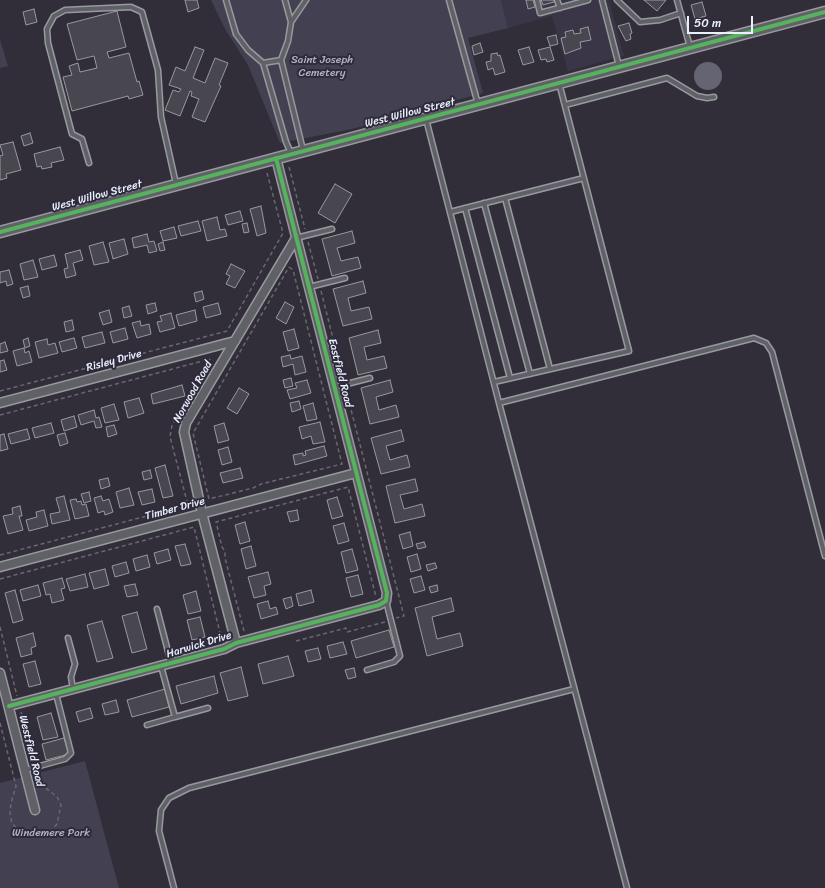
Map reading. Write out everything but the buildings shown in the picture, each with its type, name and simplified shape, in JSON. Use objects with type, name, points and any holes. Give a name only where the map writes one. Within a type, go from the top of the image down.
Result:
[{"type":"street","name":"West Willow Street","points":[[0,232],[825,12]]},
{"type":"street","name":"Eastfield Road","points":[[276,158],[387,597]]},
{"type":"street","name":"Norwood Road","points":[[236,643],[184,442],[184,432],[186,423],[296,238]]},
{"type":"street","name":"Risley Drive","points":[[0,403],[235,341]]},
{"type":"street","name":"Timber Drive","points":[[0,567],[356,472]]},
{"type":"street","name":"Harwick Drive","points":[[8,706],[224,649],[236,643],[379,605],[387,597]]},
{"type":"street","name":"Westfield Road","points":[[0,673],[35,810]]},
{"type":"lane","points":[[226,0],[236,34],[248,50],[263,63],[286,142],[291,154]]},
{"type":"lane","points":[[285,0],[291,22],[288,41],[281,60],[303,150]]},
{"type":"lane","points":[[291,22],[306,0]]},
{"type":"lane","points":[[449,0],[478,105]]},
{"type":"lane","points":[[537,0],[540,13],[588,0]]},
{"type":"lane","points":[[558,0],[560,8]]},
{"type":"lane","points":[[602,0],[620,66]]},
{"type":"lane","points":[[617,0],[640,22],[660,20],[681,13]]},
{"type":"lane","points":[[678,0],[690,48]]},
{"type":"lane","points":[[89,163],[82,139],[72,134],[48,42],[48,29],[54,16],[66,10],[131,7],[142,12],[158,70],[160,117],[176,184]]},
{"type":"lane","points":[[263,63],[281,60]]},
{"type":"lane","points":[[565,105],[667,78],[697,96],[707,98],[714,97]]},
{"type":"lane","points":[[494,382],[629,351],[559,83]]},
{"type":"lane","points":[[426,119],[627,888]]},
{"type":"lane","points":[[450,212],[584,178]]},
{"type":"lane","points":[[505,198],[550,369]]},
{"type":"lane","points":[[484,203],[530,374]]},
{"type":"lane","points":[[465,208],[510,378]]},
{"type":"lane","points":[[296,238],[332,228]]},
{"type":"lane","points":[[309,287],[345,278]]},
{"type":"lane","points":[[499,403],[754,338],[766,342],[772,352],[825,556]]},
{"type":"lane","points":[[334,387],[370,378]]},
{"type":"lane","points":[[367,670],[394,662],[400,656],[387,597]]},
{"type":"lane","points":[[157,609],[171,663]]},
{"type":"lane","points":[[68,638],[75,664],[71,677],[73,689]]},
{"type":"lane","points":[[161,665],[175,717]]},
{"type":"lane","points":[[174,888],[159,831],[160,810],[169,798],[189,788],[574,689]]},
{"type":"lane","points":[[25,770],[65,759],[71,753],[56,694]]},
{"type":"lane","points":[[147,725],[208,708]]},
{"type":"path","points":[[0,391],[227,331],[283,233],[267,173]]},
{"type":"path","points":[[289,267],[293,270],[342,464],[261,484],[253,488],[209,499],[193,433],[289,267]]},
{"type":"path","points":[[0,415],[210,359],[172,425],[170,437],[188,505],[0,555]]},
{"type":"path","points":[[244,631],[225,558],[225,551],[222,547],[216,522],[348,488],[376,598]]},
{"type":"path","points":[[0,579],[194,527],[222,637]]},
{"type":"shaded area","points":[[501,0],[609,0],[623,53],[626,55],[568,71],[552,16],[508,28]]},
{"type":"green space","name":"Saint Joseph Cemetery","points":[[211,0],[501,0],[508,28],[468,38],[483,93],[352,129],[280,143],[248,65],[225,29]]},
{"type":"green space","points":[[0,40],[8,66],[0,68]]},
{"type":"green space","name":"Windemere Park","points":[[85,761],[119,888],[0,888],[0,783]]},
{"type":"water","points":[[708,62],[718,66],[722,76],[718,86],[708,90],[698,86],[694,76],[698,66]]},
{"type":"cycle path","points":[[0,232],[825,12]]},
{"type":"cycle path","points":[[9,706],[224,649],[236,643],[379,605],[386,601],[387,593],[276,158]]}]
